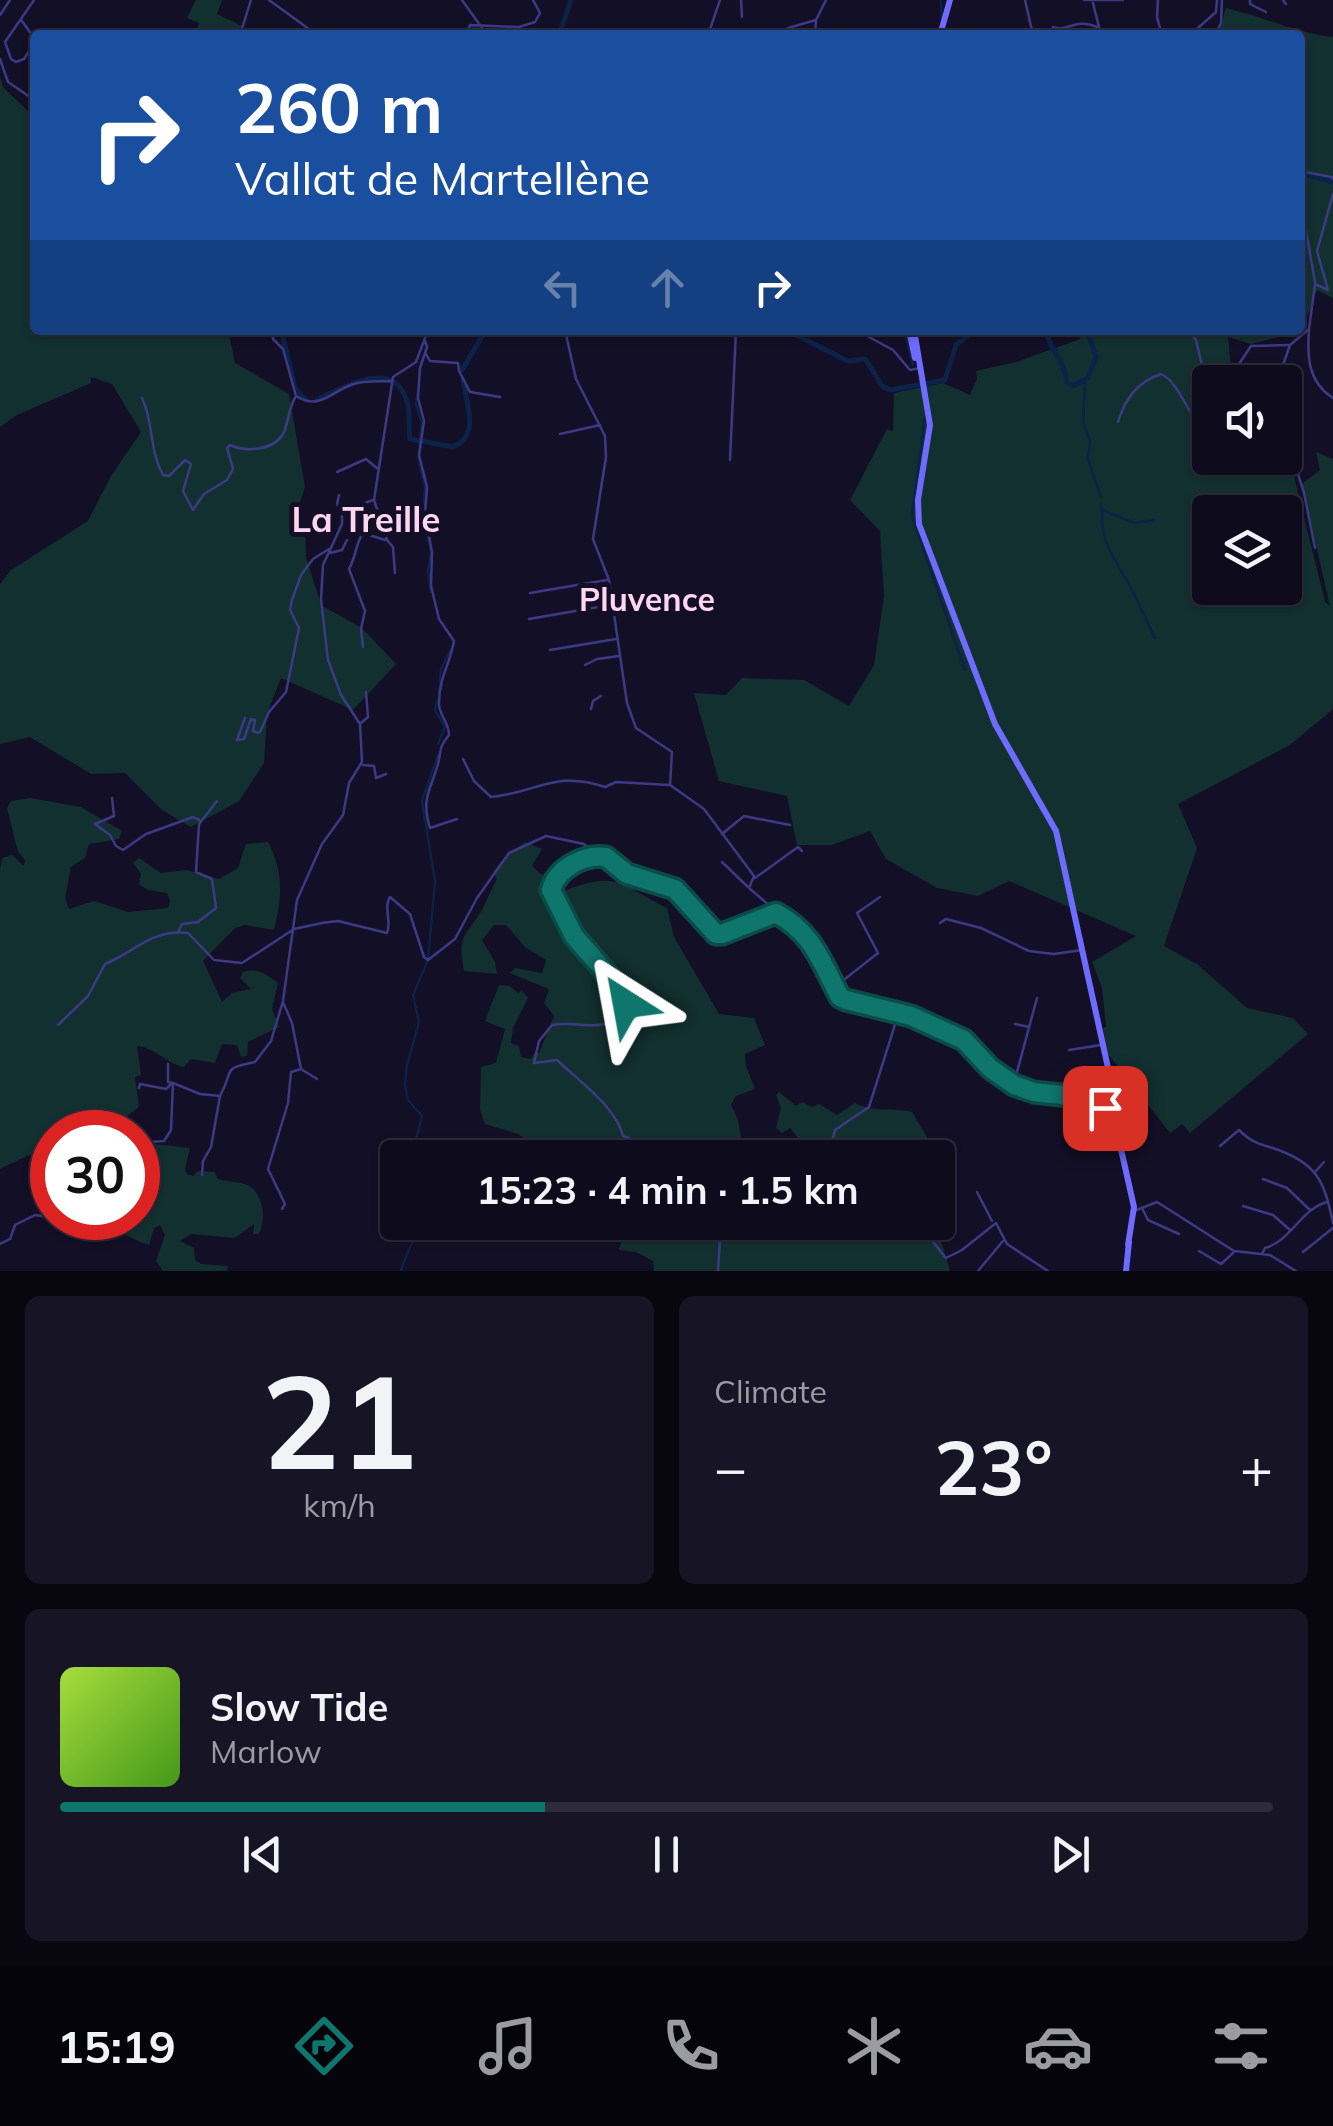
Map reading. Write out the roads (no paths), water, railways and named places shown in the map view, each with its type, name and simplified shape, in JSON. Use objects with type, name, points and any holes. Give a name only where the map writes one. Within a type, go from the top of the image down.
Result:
[{"type":"main road","points":[[941,30],[950,0]]},
{"type":"main road","points":[[913,335],[930,424],[917,508],[924,540],[1006,746],[1056,831],[1102,1045],[1108,1104],[1135,1209],[1126,1271]]},
{"type":"street","points":[[0,16],[10,0]]},
{"type":"street","points":[[0,41],[22,20],[34,0]]},
{"type":"street","points":[[242,30],[251,0]]},
{"type":"street","points":[[269,0],[309,30]]},
{"type":"street","points":[[462,0],[483,29],[535,22],[540,12],[534,0]]},
{"type":"street","points":[[710,30],[720,0]]},
{"type":"street","points":[[741,0],[742,17]]},
{"type":"street","points":[[815,30],[826,0]]},
{"type":"street","points":[[1025,0],[1032,30]]},
{"type":"street","points":[[1084,0],[1122,0]]},
{"type":"street","points":[[1158,0],[1161,30]]},
{"type":"street","points":[[1196,30],[1216,12],[1220,0]]},
{"type":"street","points":[[1218,30],[1222,23],[1220,0]]},
{"type":"street","points":[[1250,0],[1250,4],[1266,12]]},
{"type":"street","points":[[1093,1],[1098,30]]},
{"type":"street","points":[[1216,12],[1222,12]]},
{"type":"street","points":[[22,20],[30,32]]},
{"type":"street","points":[[785,30],[816,20]]},
{"type":"street","points":[[1053,27],[1062,30],[1081,22],[1097,27]]},
{"type":"street","points":[[7,34],[6,47],[16,62],[24,59],[30,49]]},
{"type":"street","points":[[0,59],[8,82],[30,97]]},
{"type":"street","points":[[1305,173],[1332,178]]},
{"type":"street","points":[[1315,284],[1326,292],[1317,251],[1333,194]]},
{"type":"street","points":[[1306,231],[1315,284],[1309,329],[1310,371],[1333,398]]},
{"type":"street","points":[[1305,332],[1309,329]]},
{"type":"street","points":[[142,398],[152,447],[163,474],[170,476],[185,460],[190,464],[183,491],[193,510],[204,494],[227,480],[232,469],[227,448],[230,445],[250,451],[284,434],[287,413],[296,396],[283,349],[273,335]]},
{"type":"street","points":[[296,396],[310,403],[318,402],[354,384],[393,381],[416,362],[427,335]]},
{"type":"street","points":[[566,335],[576,379],[601,425],[606,458],[593,539],[609,580],[623,687],[634,725],[672,752],[670,785]]},
{"type":"street","points":[[730,460],[736,335]]},
{"type":"street","points":[[865,335],[893,350],[910,370],[920,368]]},
{"type":"street","points":[[1192,335],[1202,365]]},
{"type":"street","points":[[1283,365],[1290,345],[1302,335]]},
{"type":"street","points":[[425,341],[430,362],[457,362],[470,392],[500,397]]},
{"type":"street","points":[[1238,365],[1251,346],[1290,345]]},
{"type":"street","points":[[426,353],[420,368],[418,403],[424,421],[419,455],[427,487],[425,515],[432,552],[430,586],[439,619],[454,640],[440,684],[439,708],[449,735],[439,746],[425,807],[430,828],[457,819]]},
{"type":"street","points":[[1118,422],[1124,404],[1137,387],[1160,374],[1169,378],[1192,414]]},
{"type":"street","points":[[393,381],[374,500],[393,548],[395,573]]},
{"type":"street","points":[[560,434],[601,425]]},
{"type":"street","points":[[337,472],[369,458],[379,470]]},
{"type":"street","points":[[1298,475],[1316,548]]},
{"type":"street","points":[[202,1175],[203,1160],[212,1148],[220,1096],[231,1068],[238,1063],[255,1062],[269,1046],[282,1000],[298,900],[322,844],[343,816],[348,783],[362,765],[360,724],[341,694],[328,660],[320,599],[329,551],[340,529],[339,495]]},
{"type":"street","points":[[342,512],[374,500]]},
{"type":"street","points":[[354,508],[356,514]]},
{"type":"street","points":[[364,648],[364,611],[349,569],[355,558],[355,544],[363,533],[361,521],[368,518]]},
{"type":"street","points":[[370,535],[383,528]]},
{"type":"street","points":[[363,533],[387,540]]},
{"type":"street","points":[[245,718],[237,740],[244,739],[251,720],[255,720],[253,731],[260,732],[269,712],[286,692],[299,628],[290,610],[301,575],[313,558],[342,550],[347,540]]},
{"type":"street","points":[[530,593],[609,580]]},
{"type":"street","points":[[529,620],[612,605]]},
{"type":"street","points":[[550,650],[618,638]]},
{"type":"street","points":[[585,665],[620,656]]},
{"type":"street","points":[[360,724],[368,717],[366,692]]},
{"type":"street","points":[[590,709],[601,696]]},
{"type":"street","points":[[463,759],[486,795],[498,797],[560,779],[590,780],[605,787],[616,782],[670,785],[704,809],[754,879]]},
{"type":"street","points":[[362,765],[374,766],[377,778],[386,774]]},
{"type":"street","points":[[112,798],[114,816],[95,824],[123,850],[172,823],[192,817],[200,820]]},
{"type":"street","points":[[178,932],[182,924],[198,922],[216,908],[212,879],[194,869],[200,820],[217,801]]},
{"type":"street","points":[[721,835],[744,816],[790,825]]},
{"type":"street","points":[[58,1025],[88,996],[105,964],[118,960],[149,938],[178,932],[188,933],[214,960],[240,964],[294,929],[338,921],[376,928],[386,934],[390,925],[390,897],[410,914],[424,959],[428,960],[457,936],[477,898],[514,850],[546,836],[584,844],[627,874],[675,889],[716,934],[776,913]]},
{"type":"street","points":[[750,888],[754,879],[789,851],[798,847],[802,851]]},
{"type":"street","points":[[606,857],[579,860],[560,874],[551,890],[574,936],[623,992],[626,1004],[614,1022],[605,1025],[552,1025],[539,1041],[534,1063],[557,1060],[608,1105],[623,1136],[634,1140]]},
{"type":"street","points":[[722,862],[814,944],[834,987],[846,1000],[916,1018],[964,1040],[990,1068],[1014,1085],[1108,1104]]},
{"type":"street","points":[[834,987],[878,953],[857,913],[880,897]]},
{"type":"street","points":[[940,923],[946,920],[980,928],[1018,948],[1044,954],[1083,950]]},
{"type":"street","points":[[1014,1085],[1037,998]]},
{"type":"street","points":[[282,1000],[292,1023],[301,1069],[317,1079]]},
{"type":"street","points":[[835,1138],[835,1130],[870,1107],[898,1014]]},
{"type":"street","points":[[1015,1024],[1030,1028]]},
{"type":"street","points":[[1070,1050],[1102,1045]]},
{"type":"street","points":[[168,1064],[168,1082],[200,1094],[220,1096]]},
{"type":"street","points":[[282,1209],[285,1204],[268,1169],[288,1103],[289,1077],[291,1072],[301,1069]]},
{"type":"street","points":[[140,1088],[140,1084],[166,1089],[172,1083]]},
{"type":"street","points":[[160,1141],[171,1130],[172,1083]]},
{"type":"street","points":[[1220,1146],[1239,1130],[1250,1141],[1302,1161],[1322,1179],[1333,1226],[1303,1252]]},
{"type":"street","points":[[835,1138],[839,1140]]},
{"type":"street","points":[[1315,1172],[1324,1162]]},
{"type":"street","points":[[1263,1179],[1288,1188],[1311,1211]]},
{"type":"street","points":[[1325,1189],[1333,1186]]},
{"type":"street","points":[[977,1192],[1004,1240],[1048,1271]]},
{"type":"street","points":[[1262,1254],[1265,1248],[1278,1245],[1311,1211],[1328,1202]]},
{"type":"street","points":[[1135,1209],[1160,1203],[1234,1251],[1262,1254],[1296,1271]]},
{"type":"street","points":[[1244,1206],[1274,1215],[1291,1231]]},
{"type":"street","points":[[1135,1209],[1148,1220],[1179,1234]]},
{"type":"street","points":[[0,1244],[10,1239],[15,1225],[30,1217]]},
{"type":"street","points":[[932,1240],[946,1258],[962,1250],[993,1223]]},
{"type":"street","points":[[718,1269],[720,1240]]},
{"type":"street","points":[[978,1271],[1004,1240]]},
{"type":"street","points":[[1199,1252],[1221,1264],[1234,1251]]},
{"type":"waterway","points":[[561,30],[571,0]]},
{"type":"waterway","points":[[941,0],[942,19]]},
{"type":"waterway","points":[[470,30],[482,30]]},
{"type":"waterway","points":[[1305,174],[1333,182]]},
{"type":"waterway","points":[[284,335],[295,388],[306,400]]},
{"type":"waterway","points":[[462,370],[483,335]]},
{"type":"waterway","points":[[796,335],[848,361],[865,359],[883,387],[891,390],[945,380],[956,345],[969,335]]},
{"type":"waterway","points":[[905,335],[913,365]]},
{"type":"waterway","points":[[1047,335],[1067,382],[1073,386],[1088,378],[1096,357],[1089,335]]},
{"type":"waterway","points":[[317,400],[366,380],[390,380],[406,399],[410,439],[453,447],[467,435],[469,427],[463,380]]},
{"type":"waterway","points":[[1085,381],[1083,422],[1090,441],[1088,459],[1101,497]]},
{"type":"waterway","points":[[418,389],[416,404],[422,425],[419,445]]},
{"type":"waterway","points":[[925,417],[912,516],[965,670]]},
{"type":"waterway","points":[[418,457],[425,487],[423,515],[431,552],[431,592]]},
{"type":"waterway","points":[[1101,504],[1102,510],[1135,523],[1154,520]]},
{"type":"waterway","points":[[1102,510],[1110,551],[1155,638]]},
{"type":"waterway","points":[[439,693],[441,669],[451,649]]},
{"type":"waterway","points":[[437,700],[435,710],[445,727],[438,744]]},
{"type":"waterway","points":[[416,1140],[422,1116],[408,1100],[405,1085],[419,1022],[413,995],[428,960],[435,881],[422,801],[438,755]]},
{"type":"waterway","points":[[401,1271],[413,1240]]},
{"type":"district","name":"La Treille","points":[[366,519]]},
{"type":"district","name":"Pluvence","points":[[647,599]]}]
